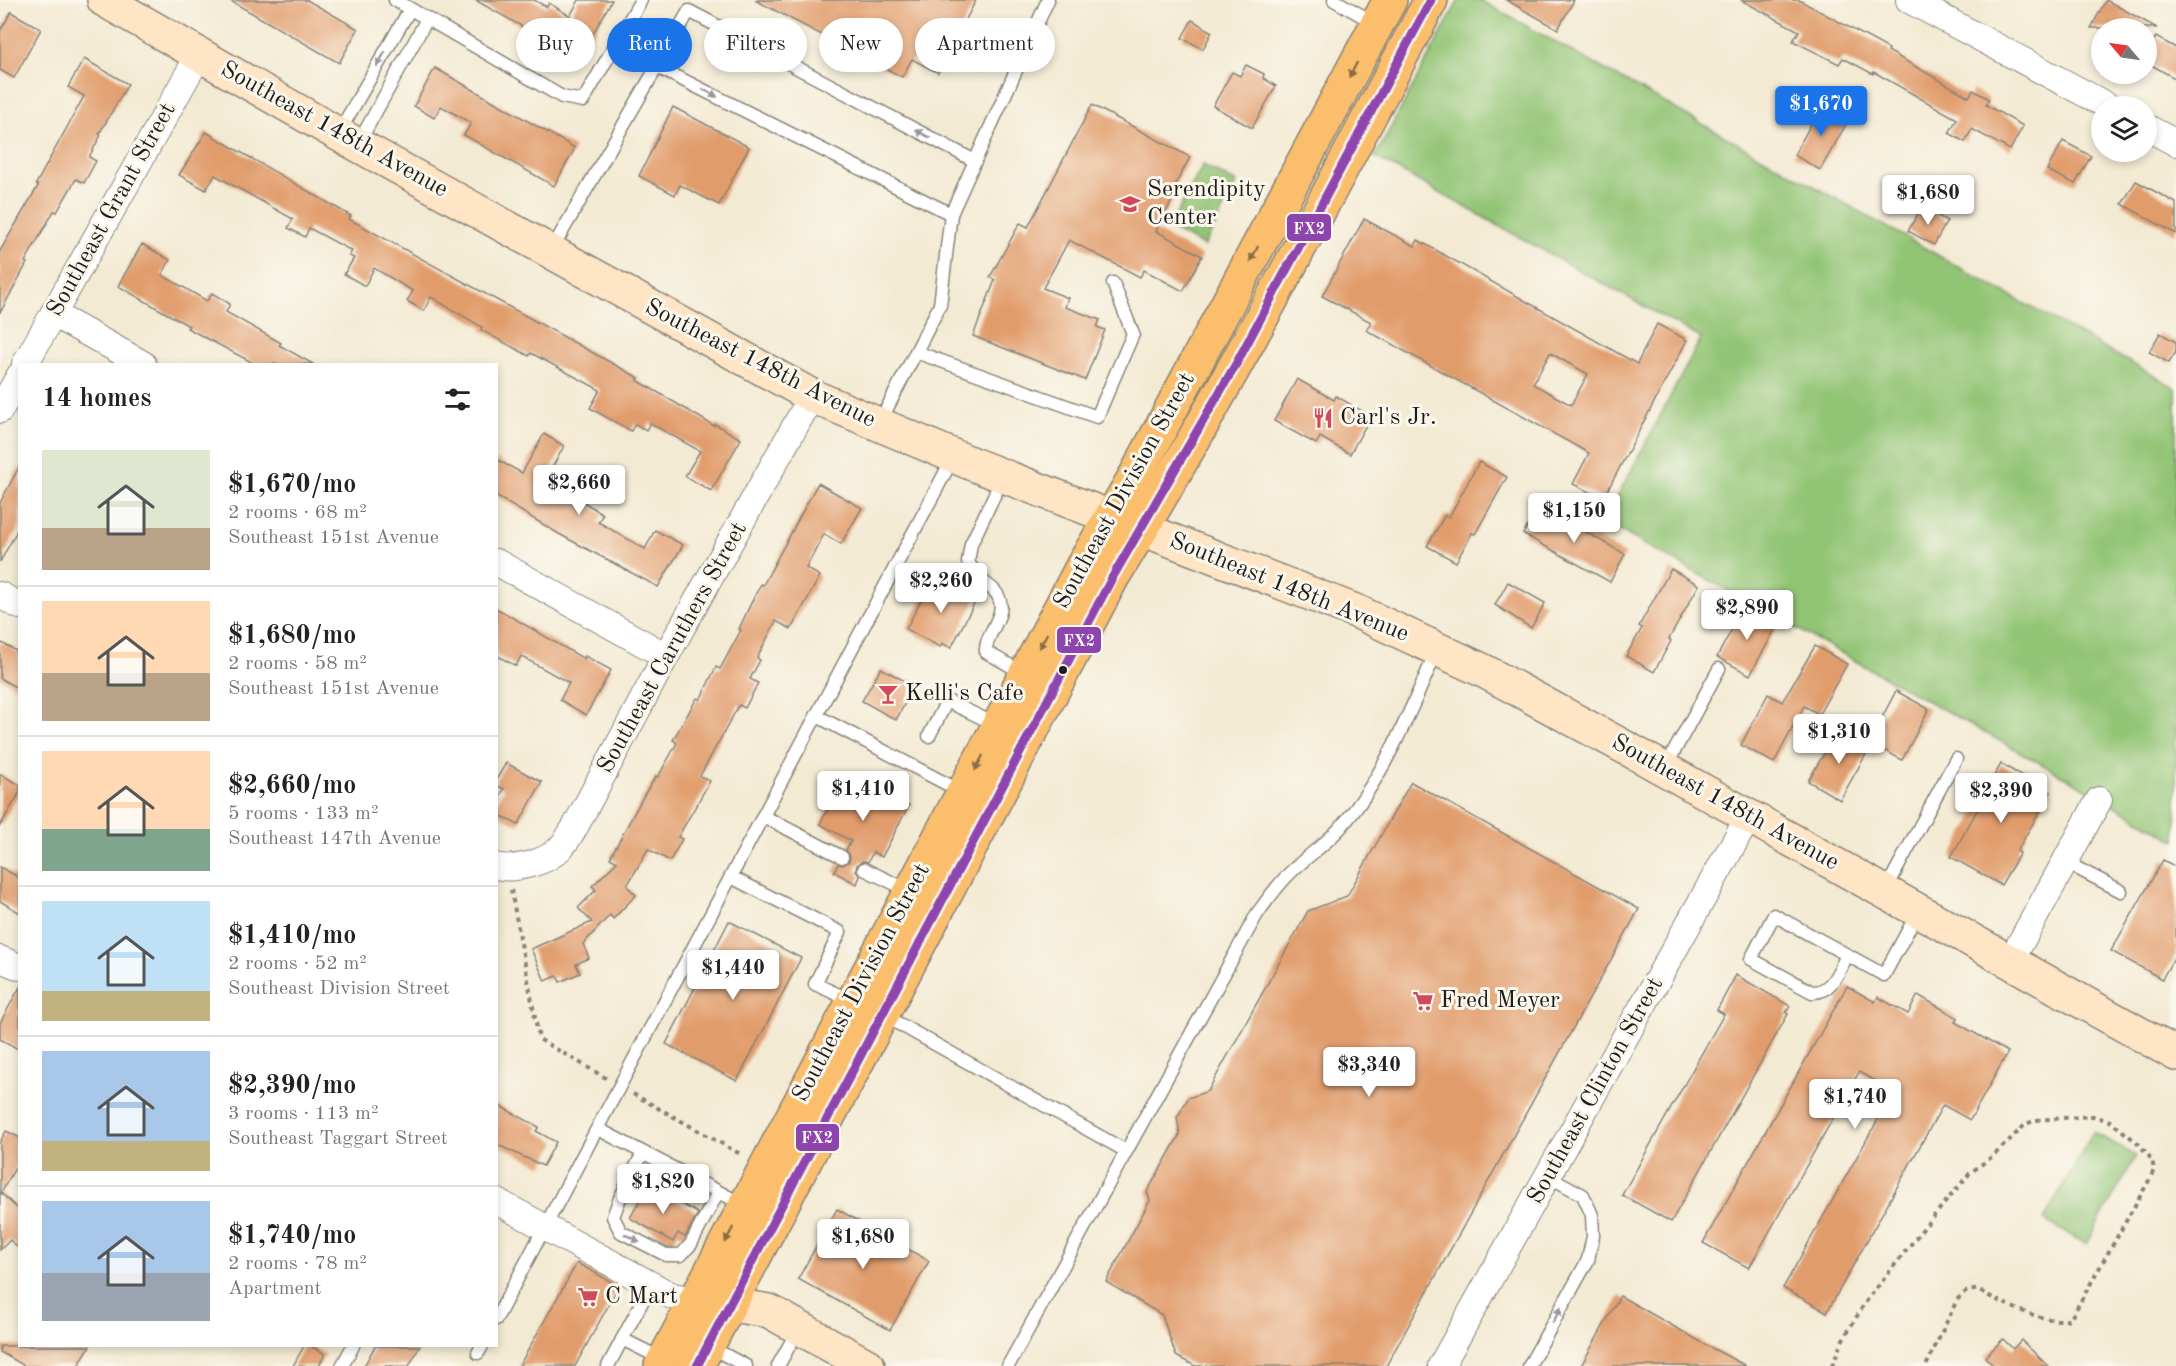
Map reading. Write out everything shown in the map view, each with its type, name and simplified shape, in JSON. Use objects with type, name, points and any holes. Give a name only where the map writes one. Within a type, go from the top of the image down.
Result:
[{"type":"main road","name":"Southeast Division Street","points":[[702,1356],[1112,578],[1168,485],[1265,310],[1431,0]]},
{"type":"main road","name":"Southeast 148th Avenue","points":[[117,3],[200,55],[348,140],[812,396],[1004,476],[1358,612],[1482,670],[2176,1054]]},
{"type":"main road","name":"Southeast Division Street","points":[[663,1363],[696,1300],[732,1198],[765,1168],[1083,565],[1143,461],[1384,12]]},
{"type":"main road","points":[[696,1300],[769,1311],[868,1366]]},
{"type":"street","points":[[1910,0],[2091,97]]},
{"type":"street","name":"Southeast Grant Street","points":[[26,363],[200,55]]},
{"type":"street","points":[[2157,132],[2176,141]]},
{"type":"street","points":[[53,314],[141,363]]},
{"type":"street","points":[[0,410],[18,378]]},
{"type":"street","name":"Southeast Caruthers Street","points":[[502,868],[527,866],[561,848],[575,827],[666,656],[812,396]]},
{"type":"street","points":[[498,562],[666,656]]},
{"type":"street","points":[[0,595],[18,605]]},
{"type":"street","points":[[2010,962],[2099,800]]},
{"type":"street","name":"Southeast Clinton Street","points":[[1441,1366],[1749,816]]},
{"type":"street","points":[[0,959],[18,966]]},
{"type":"street","points":[[498,1202],[672,1296],[696,1300]]},
{"type":"lane","points":[[395,0],[562,97],[583,100],[641,0]]},
{"type":"lane","points":[[878,425],[940,305],[951,214],[1048,0]]},
{"type":"lane","points":[[1334,0],[1384,12]]},
{"type":"lane","points":[[348,140],[410,9]]},
{"type":"lane","points":[[685,18],[689,11],[975,161]]},
{"type":"lane","points":[[348,140],[427,19]]},
{"type":"lane","points":[[551,252],[654,72]]},
{"type":"lane","points":[[667,72],[951,214]]},
{"type":"lane","points":[[916,352],[1097,417],[1133,334],[1113,283]]},
{"type":"lane","points":[[498,1315],[954,456]]},
{"type":"lane","points":[[1004,476],[971,544],[968,562],[977,577],[994,590],[1000,599],[1000,610],[985,645],[986,652],[1026,674]]},
{"type":"lane","points":[[1008,1366],[1257,914],[1270,895],[1292,871],[1340,829],[1364,797],[1396,742],[1437,649]]},
{"type":"lane","points":[[1664,769],[1719,669]]},
{"type":"lane","points":[[929,736],[947,701],[998,726]]},
{"type":"lane","points":[[817,716],[963,792]]},
{"type":"lane","points":[[1885,892],[1956,759]]},
{"type":"lane","points":[[763,816],[842,857]]},
{"type":"lane","points":[[2065,862],[2121,891]]},
{"type":"lane","points":[[864,868],[911,892]]},
{"type":"lane","points":[[731,877],[840,932],[815,984],[853,1001]]},
{"type":"lane","points":[[1847,955],[1829,986],[1820,993],[1812,992],[1751,959],[1774,915],[1884,975],[1919,910]]},
{"type":"lane","points":[[882,1014],[1126,1151]]},
{"type":"lane","points":[[598,1129],[732,1198],[681,1254],[666,1256],[621,1232],[613,1216],[643,1153]]},
{"type":"lane","points":[[1529,1366],[1588,1260],[1593,1236],[1592,1215],[1583,1195],[1548,1176]]},
{"type":"lane","points":[[608,1366],[651,1285]]},
{"type":"lane","points":[[778,1366],[799,1327]]},
{"type":"lane","points":[[622,1339],[663,1363]]},
{"type":"lane","points":[[342,1366],[352,1347]]},
{"type":"lane","points":[[702,1356],[746,1366]]},
{"type":"path","points":[[502,868],[538,1039],[765,1168]]},
{"type":"path","points":[[1832,1366],[1842,1341],[1865,1303],[1922,1230],[1970,1173],[1994,1156],[2026,1124],[2036,1120],[2093,1116],[2110,1121],[2139,1144],[2152,1160],[2154,1169],[2151,1177],[2070,1320],[2035,1315],[1977,1290],[1969,1290],[1957,1300],[1926,1366]]},
{"type":"green space","points":[[1459,0],[1480,0],[2176,388],[2176,841],[2076,783],[1604,522],[1701,338],[1375,157]]},
{"type":"green space","points":[[1203,165],[1237,183],[1204,246],[1169,228]]},
{"type":"green space","points":[[2093,1132],[2136,1156],[2086,1244],[2044,1220]]},
{"type":"building","points":[[229,0],[307,0],[358,29],[339,63]]},
{"type":"building","points":[[475,0],[534,0],[547,7],[549,3],[570,16],[579,0],[612,0],[595,30],[595,18],[516,18],[516,23]]},
{"type":"building","points":[[755,0],[976,0],[967,18],[915,18],[915,61],[912,59],[902,77],[892,72],[903,72],[903,18],[819,18],[819,34],[807,27],[807,18],[789,18]]},
{"type":"building","points":[[1506,0],[1574,0],[1558,29]]},
{"type":"building","points":[[1741,0],[1799,0],[1889,49],[1888,51],[1969,97],[1973,90],[1989,99],[1986,105],[2023,126],[2010,150],[1972,129],[1965,142],[1949,133],[1957,119],[1874,72],[1873,74],[1843,58],[1839,64],[1793,41],[1799,31]]},
{"type":"building","points":[[2106,0],[2139,18],[2096,18]]},
{"type":"building","points":[[11,12],[41,29],[14,78],[0,70],[0,31]]},
{"type":"building","points":[[1192,20],[1212,32],[1203,49],[1182,38]]},
{"type":"building","points":[[2157,38],[2176,48],[2176,79],[2157,68]]},
{"type":"building","points":[[84,59],[128,84],[99,134],[101,135],[89,157],[96,161],[84,183],[76,179],[57,212],[54,211],[0,313],[0,251],[38,186],[36,184],[84,96],[68,87]]},
{"type":"building","points":[[1246,65],[1264,74],[1263,78],[1276,86],[1252,128],[1213,106],[1232,72],[1240,76]]},
{"type":"building","points":[[435,68],[575,148],[554,186],[464,135],[471,123],[441,106],[434,118],[414,106]]},
{"type":"building","points":[[1822,104],[1849,119],[1820,170],[1794,155]]},
{"type":"building","points":[[1092,105],[1190,157],[1171,193],[1175,195],[1156,231],[1202,256],[1183,291],[1144,270],[1140,277],[1069,240],[1043,288],[1068,298],[1065,307],[1100,320],[1097,327],[1105,330],[1085,380],[973,336],[995,280],[990,277],[1020,223],[1028,227]]},
{"type":"building","points":[[673,107],[749,147],[719,205],[680,185],[675,195],[639,176]]},
{"type":"building","points":[[206,132],[351,216],[349,219],[639,378],[637,380],[714,426],[715,424],[741,439],[711,491],[685,476],[700,451],[650,423],[646,430],[635,424],[631,431],[590,408],[600,390],[531,353],[529,356],[481,330],[482,327],[431,297],[424,311],[407,301],[413,291],[374,268],[365,286],[344,274],[354,258],[349,256],[352,251],[309,228],[305,237],[288,228],[293,219],[215,175],[206,190],[179,175]]},
{"type":"building","points":[[2063,141],[2091,156],[2075,184],[2047,170]]},
{"type":"building","points":[[2136,181],[2176,203],[2176,234],[2122,204]]},
{"type":"building","points":[[1922,207],[1947,221],[1934,245],[1908,231]]},
{"type":"building","points":[[1364,219],[1415,246],[1418,240],[1637,364],[1657,324],[1687,340],[1603,499],[1573,484],[1589,453],[1366,330],[1371,322],[1322,296]],"holes":[[[1550,353],[1588,374],[1571,405],[1533,384]]]},
{"type":"building","points":[[142,244],[170,260],[162,275],[207,301],[212,293],[230,304],[226,312],[311,363],[253,363],[187,328],[189,326],[118,286]]},
{"type":"building","points":[[2160,333],[2176,342],[2176,352],[2169,363],[2149,352]]},
{"type":"building","name":"Carl's Jr.","points":[[1297,379],[1334,400],[1336,396],[1371,416],[1350,454],[1320,437],[1316,444],[1274,421]]},
{"type":"building","points":[[544,434],[564,446],[548,475],[575,490],[572,495],[603,514],[598,522],[645,549],[655,530],[683,545],[658,587],[559,534],[498,497],[498,460],[522,473]]},
{"type":"building","points":[[1479,462],[1507,477],[1475,534],[1472,533],[1456,562],[1427,546],[1445,515],[1449,517]]},
{"type":"building","points":[[18,469],[18,529],[0,562],[0,503]]},
{"type":"building","points":[[818,483],[862,508],[841,544],[824,534],[806,568],[820,576],[791,629],[776,621],[757,658],[760,660],[750,679],[758,683],[745,708],[739,705],[700,776],[710,781],[678,837],[682,839],[670,861],[648,849],[627,886],[636,895],[613,919],[610,915],[583,944],[589,958],[576,964],[580,973],[560,982],[557,976],[545,981],[531,949],[592,922],[578,908],[596,890],[592,886],[617,862],[610,858],[644,795],[656,776],[658,777],[677,743],[673,740],[697,698],[700,700],[716,667],[720,669],[741,630],[739,629],[752,601]]},
{"type":"building","points":[[1539,506],[1625,554],[1610,582],[1523,534]]},
{"type":"building","points":[[1671,569],[1699,585],[1669,639],[1671,641],[1654,672],[1626,656],[1642,628],[1639,626]]},
{"type":"building","points":[[933,578],[976,600],[951,648],[942,643],[940,647],[906,629]]},
{"type":"building","points":[[1508,582],[1545,603],[1531,628],[1495,605]]},
{"type":"building","points":[[1744,607],[1778,624],[1750,675],[1717,657]]},
{"type":"building","points":[[498,609],[584,659],[585,656],[611,670],[586,715],[560,700],[569,683],[521,656],[516,666],[498,656]]},
{"type":"building","points":[[0,642],[18,652],[18,689],[0,678]]},
{"type":"building","points":[[1815,646],[1847,664],[1819,714],[1804,706],[1774,763],[1741,745],[1768,694],[1782,702]]},
{"type":"building","name":"Kelli's Cafe","points":[[881,668],[914,686],[896,720],[862,701]]},
{"type":"building","points":[[1896,691],[1929,709],[1902,760],[1869,742]]},
{"type":"building","points":[[1837,731],[1869,749],[1840,800],[1808,781]]},
{"type":"building","points":[[506,763],[542,782],[518,825],[498,814],[498,800],[504,789],[498,786],[498,777]]},
{"type":"building","points":[[2001,764],[2051,792],[2017,851],[2020,853],[2001,885],[1951,857]]},
{"type":"building","points":[[847,773],[909,805],[882,857],[873,852],[868,862],[863,861],[857,865],[856,870],[860,876],[857,884],[834,872],[838,864],[843,865],[849,861],[850,856],[846,850],[851,841],[820,824]]},
{"type":"building","points":[[0,774],[18,784],[18,795],[0,826]]},
{"type":"building","name":"Fred Meyer","points":[[1411,782],[1639,909],[1386,1366],[1195,1366],[1176,1356],[1162,1315],[1106,1282],[1150,1200],[1147,1192],[1180,1134],[1177,1118],[1188,1098],[1208,1091],[1308,911],[1347,896]]},
{"type":"building","points":[[2163,860],[2176,867],[2176,954],[2162,979],[2111,951]]},
{"type":"building","points":[[0,867],[18,877],[18,912],[0,901]]},
{"type":"building","points":[[729,921],[801,958],[737,1081],[666,1044]]},
{"type":"building","points":[[1736,975],[1790,1006],[1786,1013],[1788,1014],[1671,1222],[1622,1195],[1724,1014],[1717,1010]]},
{"type":"building","points":[[1847,986],[1875,1002],[1878,997],[1908,1014],[1918,995],[1958,1018],[1955,1022],[2008,1052],[1970,1120],[1943,1105],[1827,1312],[1783,1288],[1894,1091],[1859,1072],[1749,1268],[1703,1243]]},
{"type":"building","points":[[18,991],[18,1049],[0,1039],[0,1023]]},
{"type":"building","points":[[498,1105],[539,1127],[536,1131],[556,1142],[543,1166],[498,1145]]},
{"type":"building","points":[[6,1131],[18,1137],[18,1163],[1,1193],[18,1209],[18,1248],[10,1240],[0,1250],[0,1142]]},
{"type":"building","points":[[648,1186],[698,1213],[685,1237],[678,1233],[673,1242],[630,1218]]},
{"type":"building","points":[[837,1209],[929,1261],[890,1330],[798,1279]]},
{"type":"building","points":[[577,1263],[619,1286],[575,1366],[519,1366]]},
{"type":"building","points":[[1620,1296],[1708,1346],[1746,1366],[1581,1366]]},
{"type":"building","points":[[2003,1339],[2013,1349],[2021,1340],[2048,1366],[1994,1366],[1985,1357]]},
{"type":"building","points":[[0,1346],[89,1347],[78,1366],[25,1366],[0,1352]]},
{"type":"building","points":[[303,1347],[313,1347],[325,1354],[319,1366],[293,1366]]},
{"type":"building","points":[[374,1347],[419,1347],[409,1366],[364,1366]]},
{"type":"transit line","name":"FX2","points":[[697,1366],[1112,578],[1236,364],[1431,0]]},
{"type":"place","name":"Serendipity Center","points":[[1130,204]]},
{"type":"place","name":"Carl's Jr.","points":[[1323,418]]},
{"type":"place","name":"Kelli's Cafe","points":[[888,694]]},
{"type":"place","name":"Fred Meyer","points":[[1423,1001]]},
{"type":"place","name":"C Mart","points":[[588,1297]]}]
